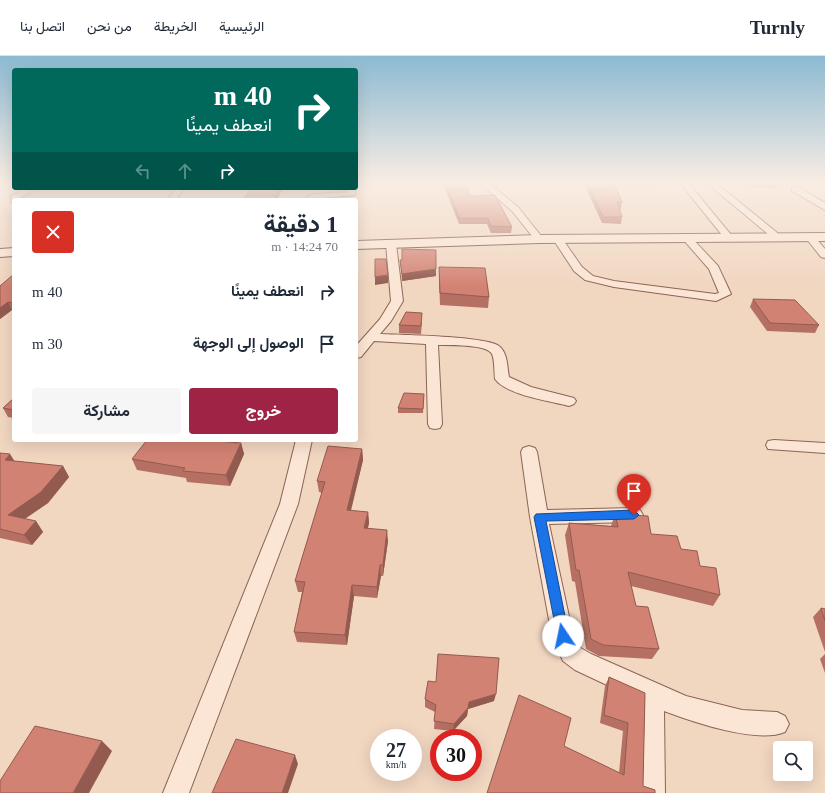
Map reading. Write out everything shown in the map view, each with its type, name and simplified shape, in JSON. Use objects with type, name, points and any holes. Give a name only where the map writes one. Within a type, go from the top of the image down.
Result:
[{"type":"street","points":[[523,218],[539,239]]},
{"type":"street","points":[[713,218],[729,238]]},
{"type":"street","points":[[754,218],[777,237]]},
{"type":"street","points":[[558,239],[578,269],[589,278],[614,284],[716,298],[725,294],[714,268],[686,237]]},
{"type":"street","points":[[810,237],[825,255]]},
{"type":"street","points":[[358,245],[539,239],[825,237]]},
{"type":"street","points":[[358,352],[385,321],[397,301],[391,244]]},
{"type":"street","points":[[371,337],[477,343],[494,348],[499,355],[502,379],[509,384],[569,401]]},
{"type":"street","points":[[432,341],[435,424]]},
{"type":"street","points":[[176,793],[289,504],[304,442]]},
{"type":"street","points":[[774,445],[825,448]]},
{"type":"street","points":[[530,452],[539,517],[563,636],[571,654],[583,662],[653,695],[686,708],[742,722],[777,724]]},
{"type":"street","points":[[539,517],[634,515]]},
{"type":"street","points":[[652,793],[653,695]]},
{"type":"building","points":[[488,218],[507,218],[512,227],[491,226]]},
{"type":"building","points":[[402,249],[436,250],[436,269],[402,274],[400,260],[402,260]]},
{"type":"building","points":[[375,259],[386,259],[388,275],[375,277]]},
{"type":"building","points":[[439,267],[485,268],[489,297],[440,293]]},
{"type":"building","points":[[12,276],[12,303],[8,302],[0,308],[0,286]]},
{"type":"building","points":[[753,299],[795,300],[819,325],[770,323]]},
{"type":"building","points":[[406,312],[422,313],[421,326],[399,325]]},
{"type":"building","points":[[404,393],[424,394],[423,409],[398,408]]},
{"type":"building","points":[[12,400],[12,410],[3,408]]},
{"type":"building","points":[[145,442],[241,443],[226,475],[183,471],[185,468],[132,459]]},
{"type":"building","points":[[328,446],[362,449],[347,510],[368,512],[364,528],[387,530],[383,565],[380,565],[377,587],[352,585],[345,635],[294,632],[305,582],[295,581],[325,482],[317,481]]},
{"type":"building","points":[[0,453],[10,454],[5,460],[63,466],[41,492],[8,515],[36,521],[24,535],[0,529]]},
{"type":"building","points":[[615,514],[648,516],[651,534],[677,536],[681,549],[697,551],[700,566],[716,568],[720,595],[628,572],[636,606],[648,607],[659,649],[603,645],[591,639],[579,570],[576,570],[569,523],[618,527]]},
{"type":"building","points":[[821,608],[825,609],[825,621]]},
{"type":"building","points":[[438,654],[499,658],[496,694],[469,702],[468,708],[454,724],[434,721],[436,705],[425,699],[428,681],[436,682]]},
{"type":"building","points":[[609,677],[645,693],[643,786],[655,790],[655,793],[487,793],[519,695],[571,718],[564,746],[624,775],[628,723],[604,715]]},
{"type":"building","points":[[35,726],[102,741],[73,793],[0,793],[0,781]]},
{"type":"building","points":[[236,739],[295,755],[282,793],[212,793]]},
{"type":"route","points":[[563,636],[539,517],[634,515]]}]
